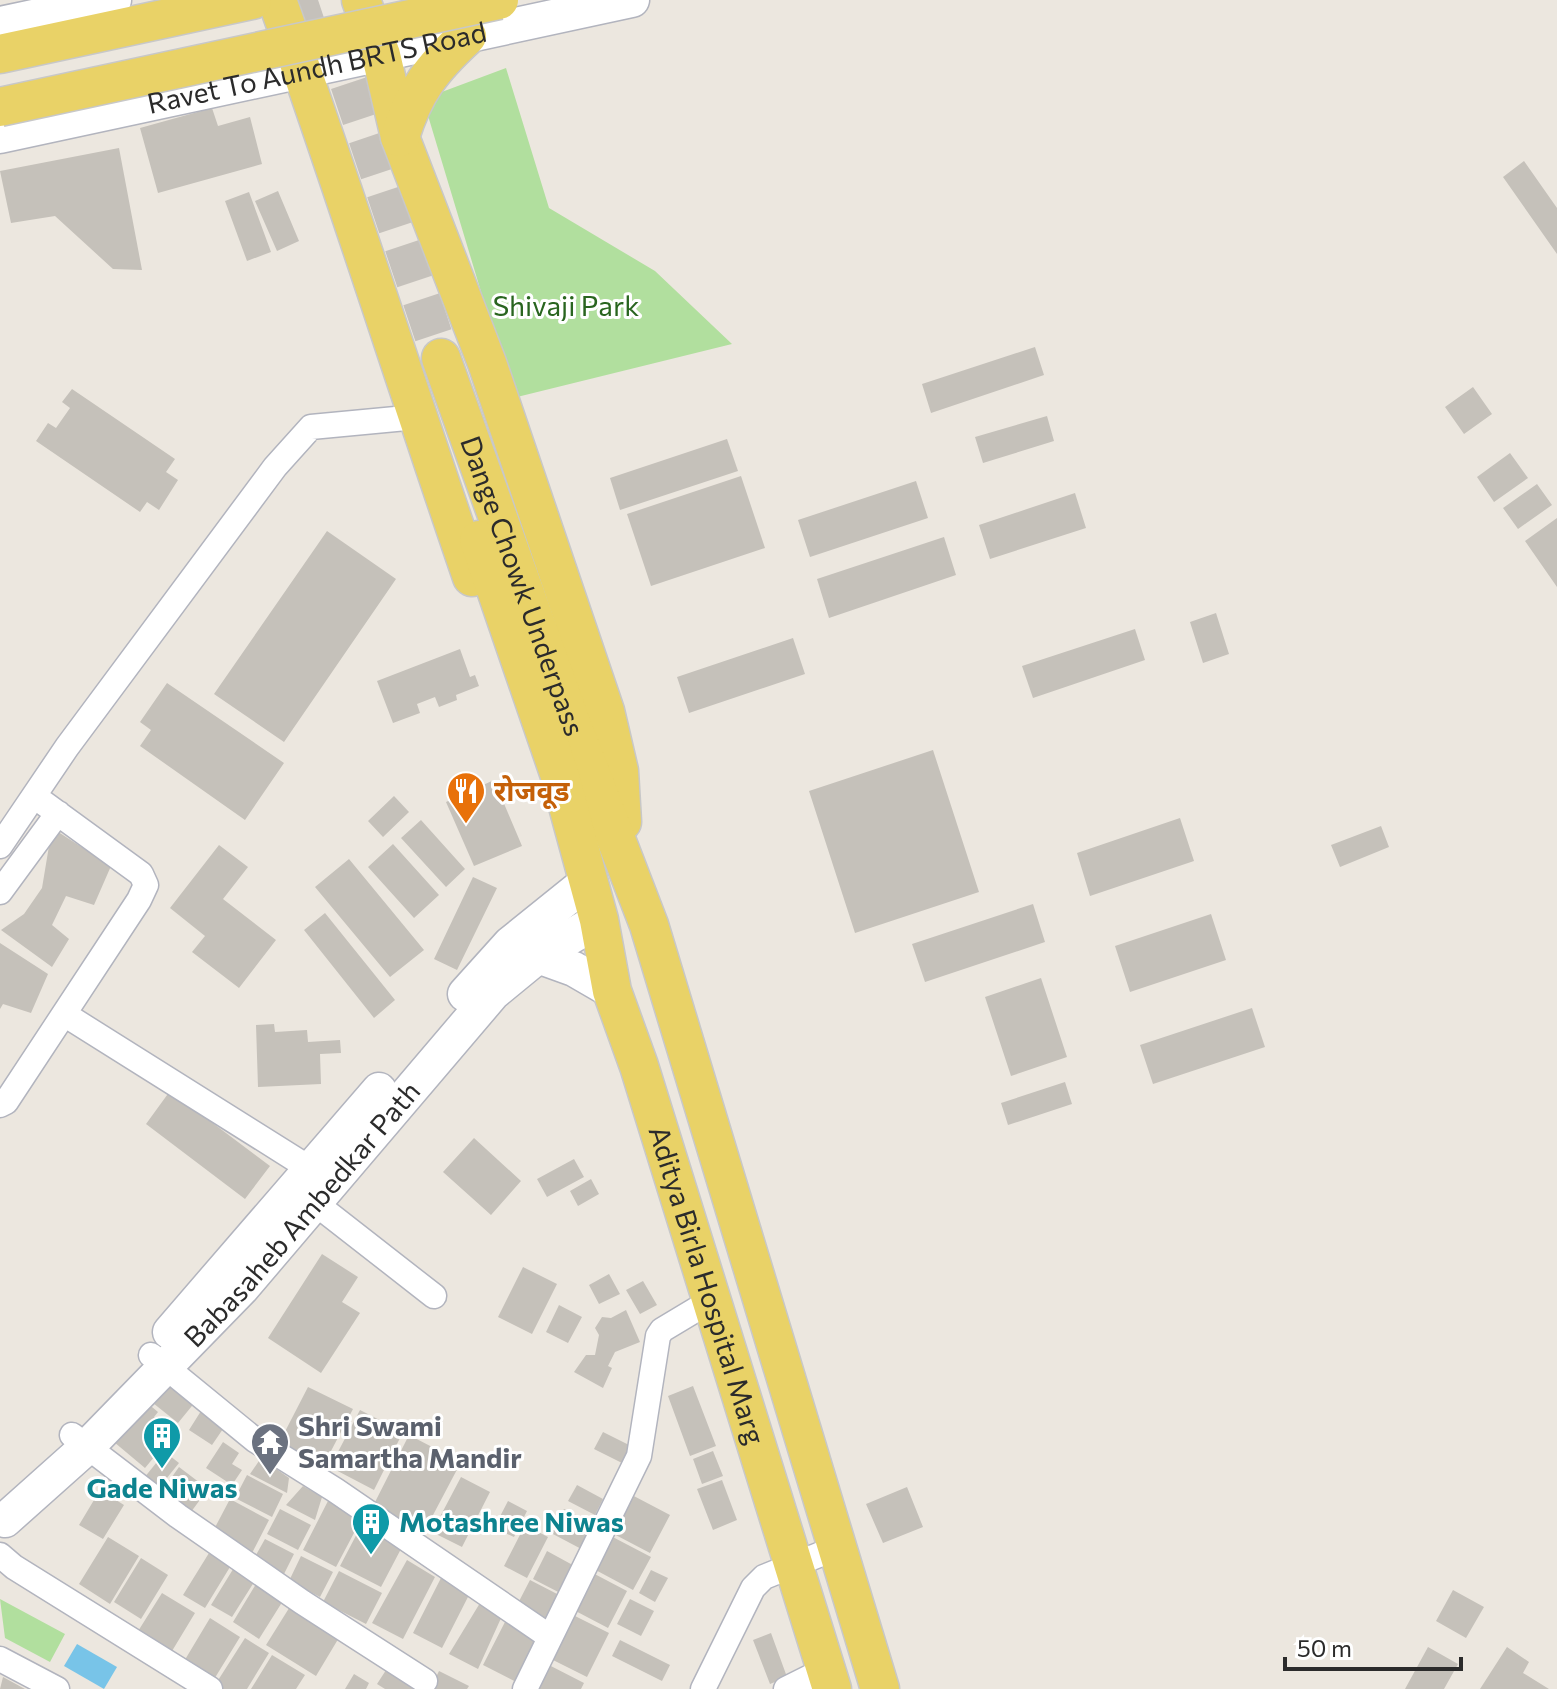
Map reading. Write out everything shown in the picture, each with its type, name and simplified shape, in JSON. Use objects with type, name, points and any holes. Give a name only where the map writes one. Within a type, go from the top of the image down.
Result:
[{"type":"main road","points":[[0,54],[252,0]]},
{"type":"main road","points":[[277,0],[527,740],[559,773]]},
{"type":"main road","points":[[361,0],[381,55],[400,137],[487,363],[605,711],[619,771],[623,855]]},
{"type":"main road","points":[[0,107],[499,0]]},
{"type":"main road","points":[[400,137],[420,86],[437,64],[467,36]]},
{"type":"main road","name":"Dange Chowk Underpass","points":[[587,882],[559,773],[430,361],[649,925]]},
{"type":"main road","name":"Aditya Birla Hospital Marg","points":[[587,882],[599,920],[612,991],[639,1066],[829,1679]]},
{"type":"main road","name":"Aditya Birla Hospital Marg","points":[[649,925],[880,1689]]},
{"type":"street","points":[[0,24],[114,0]]},
{"type":"street","name":"Ravet To Aundh BRTS Road","points":[[0,136],[632,0]]},
{"type":"street","points":[[0,846],[67,747],[275,467],[311,427],[417,417]]},
{"type":"street","points":[[0,1105],[6,1102],[146,885],[141,874],[34,796]]},
{"type":"street","points":[[0,892],[58,813]]},
{"type":"street","name":"Babasaheb Ambedkar Path","points":[[0,1519],[5,1520],[15,1513],[80,1440],[158,1361],[510,944],[587,882]]},
{"type":"street","name":"Babasaheb Ambedkar Path","points":[[306,1186],[493,993],[538,956],[599,920]]},
{"type":"street","points":[[538,956],[574,969],[612,991]]},
{"type":"street","points":[[64,1014],[306,1186],[434,1296]]},
{"type":"street","points":[[525,1689],[639,1456],[658,1336],[662,1330],[712,1300]]},
{"type":"street","points":[[158,1361],[255,1440],[335,1490],[550,1637]]},
{"type":"street","points":[[80,1440],[178,1516],[425,1681]]},
{"type":"street","name":"Babasaheb Ambedkar Path","points":[[0,1501],[80,1440]]},
{"type":"street","points":[[703,1689],[753,1588],[764,1577],[836,1548]]},
{"type":"street","points":[[0,1555],[14,1567],[210,1689]]},
{"type":"street","points":[[0,1659],[57,1689]]},
{"type":"street","points":[[786,1689],[829,1679]]},
{"type":"green space","name":"Shivaji Park","points":[[506,68],[549,208],[655,271],[732,344],[513,398],[423,99]]},
{"type":"green space","points":[[0,1599],[65,1634],[50,1662],[5,1638]]},
{"type":"water","points":[[77,1644],[117,1667],[104,1689],[64,1666]]},
{"type":"building","points":[[212,108],[218,126],[250,117],[262,164],[158,193],[140,128]]},
{"type":"building","points":[[119,148],[142,270],[113,269],[55,216],[11,223],[0,171]]},
{"type":"building","points":[[1524,161],[1557,208],[1557,254],[1503,177]]},
{"type":"building","points":[[278,191],[299,241],[277,251],[255,201]]},
{"type":"building","points":[[249,192],[271,252],[247,261],[225,201]]},
{"type":"building","points":[[1035,347],[1044,375],[931,413],[922,384]]},
{"type":"building","points":[[1473,387],[1492,414],[1464,434],[1445,407]]},
{"type":"building","points":[[72,389],[175,459],[166,472],[178,480],[159,510],[147,502],[140,512],[36,441],[48,423],[56,428],[70,408],[62,402]]},
{"type":"building","points":[[1047,416],[1054,441],[983,463],[975,437]]},
{"type":"building","points":[[727,439],[738,471],[620,510],[610,478]]},
{"type":"building","points":[[1510,453],[1528,478],[1494,502],[1477,477]]},
{"type":"building","points":[[741,476],[765,548],[651,586],[627,514]]},
{"type":"building","points":[[916,481],[928,518],[810,557],[798,520]]},
{"type":"building","points":[[1537,484],[1552,505],[1518,529],[1503,508]]},
{"type":"building","points":[[1075,493],[1086,528],[990,559],[979,525]]},
{"type":"building","points":[[1557,518],[1557,587],[1525,541]]},
{"type":"building","points":[[327,531],[396,579],[284,742],[214,694]]},
{"type":"building","points":[[944,537],[956,575],[829,618],[817,579]]},
{"type":"building","points":[[1216,613],[1229,654],[1203,663],[1190,622]]},
{"type":"building","points":[[1135,629],[1145,660],[1033,698],[1022,666]]},
{"type":"building","points":[[793,638],[805,674],[689,713],[677,677]]},
{"type":"building","points":[[460,649],[470,677],[475,675],[479,686],[456,695],[457,700],[439,707],[435,697],[417,704],[420,713],[393,723],[377,681]]},
{"type":"building","points":[[167,683],[284,763],[245,820],[140,746],[151,730],[140,722]]},
{"type":"building","points":[[933,750],[979,892],[855,933],[809,791]]},
{"type":"building","points":[[494,780],[522,846],[474,866],[446,802]]},
{"type":"building","points":[[394,796],[409,812],[383,837],[368,821]]},
{"type":"building","points":[[1180,818],[1194,861],[1090,896],[1077,853]]},
{"type":"building","points":[[421,820],[465,869],[446,887],[401,838]]},
{"type":"building","points":[[1381,826],[1389,847],[1340,867],[1331,845]]},
{"type":"building","points":[[52,828],[111,866],[94,905],[66,896],[52,925],[69,939],[52,967],[1,930],[24,914],[42,888]]},
{"type":"building","points":[[393,844],[439,895],[414,918],[368,867]]},
{"type":"building","points":[[219,845],[248,867],[223,899],[276,940],[239,988],[192,952],[205,936],[170,908]]},
{"type":"building","points":[[349,859],[424,950],[390,977],[315,887]]},
{"type":"building","points":[[473,877],[497,888],[457,970],[434,959]]},
{"type":"building","points":[[1033,904],[1045,942],[925,982],[912,944]]},
{"type":"building","points":[[325,913],[395,1000],[374,1018],[304,930]]},
{"type":"building","points":[[1211,914],[1226,960],[1130,992],[1115,946]]},
{"type":"building","points":[[0,943],[48,974],[31,1013],[3,1004],[0,1009]]},
{"type":"building","points":[[1041,978],[1067,1057],[1011,1076],[985,997]]},
{"type":"building","points":[[1252,1008],[1265,1047],[1153,1084],[1140,1045]]},
{"type":"building","points":[[274,1024],[275,1032],[307,1030],[308,1042],[340,1040],[341,1053],[320,1054],[321,1084],[258,1087],[256,1025]]},
{"type":"building","points":[[1065,1082],[1072,1104],[1008,1125],[1001,1103]]},
{"type":"building","points":[[170,1091],[270,1166],[245,1199],[146,1124]]},
{"type":"building","points":[[474,1138],[521,1181],[491,1215],[443,1172]]},
{"type":"building","points":[[574,1159],[584,1177],[547,1197],[537,1179]]},
{"type":"building","points":[[591,1179],[599,1194],[578,1206],[570,1191]]},
{"type":"building","points":[[322,1254],[358,1277],[342,1302],[360,1313],[321,1373],[268,1338]]},
{"type":"building","points":[[523,1267],[557,1284],[532,1334],[498,1317]]},
{"type":"building","points":[[609,1274],[620,1294],[599,1304],[589,1285]]},
{"type":"building","points":[[643,1281],[657,1305],[640,1314],[626,1290]]},
{"type":"building","points":[[559,1305],[582,1317],[568,1343],[546,1332]]},
{"type":"building","points":[[626,1310],[640,1342],[615,1352],[603,1388],[574,1372],[586,1355],[595,1355],[599,1335],[595,1328],[602,1317],[611,1318]]},
{"type":"building","points":[[171,1381],[196,1401],[178,1423],[153,1403]]},
{"type":"building","points":[[693,1386],[716,1446],[690,1456],[668,1396]]},
{"type":"building","points":[[308,1387],[353,1409],[320,1472],[276,1449]]},
{"type":"building","points":[[146,1402],[158,1412],[154,1417],[174,1433],[145,1468],[114,1442]]},
{"type":"building","points":[[360,1410],[403,1432],[374,1490],[330,1467]]},
{"type":"building","points":[[201,1411],[225,1426],[212,1445],[189,1430]]},
{"type":"building","points":[[603,1432],[633,1447],[624,1464],[594,1449]]},
{"type":"building","points":[[409,1435],[461,1462],[423,1534],[372,1508]]},
{"type":"building","points":[[223,1442],[239,1453],[232,1464],[242,1470],[232,1485],[206,1468]]},
{"type":"building","points":[[713,1451],[723,1476],[702,1484],[693,1459]]},
{"type":"building","name":"Gade Niwas","points":[[165,1452],[179,1463],[158,1489],[144,1478]]},
{"type":"building","name":"Shri Swami Samartha Mandir","points":[[261,1458],[289,1478],[287,1493],[250,1474]]},
{"type":"building","points":[[179,1467],[208,1489],[188,1516],[159,1495]]},
{"type":"building","points":[[247,1475],[283,1494],[272,1517],[235,1498]]},
{"type":"building","points":[[461,1477],[490,1492],[462,1547],[432,1532]]},
{"type":"building","points":[[722,1480],[737,1520],[713,1530],[697,1489]]},
{"type":"building","points":[[577,1485],[603,1499],[595,1515],[568,1501]]},
{"type":"building","points":[[303,1486],[322,1497],[315,1520],[286,1505]]},
{"type":"building","points":[[907,1487],[923,1527],[883,1543],[866,1504]]},
{"type":"building","points":[[100,1490],[124,1505],[103,1539],[79,1525]]},
{"type":"building","points":[[630,1494],[670,1515],[650,1553],[610,1532]]},
{"type":"building","points":[[230,1499],[269,1520],[251,1555],[211,1535]]},
{"type":"building","points":[[329,1499],[363,1516],[336,1567],[303,1550]]},
{"type":"building","points":[[508,1501],[527,1511],[514,1537],[494,1528]]},
{"type":"building","points":[[280,1509],[311,1525],[298,1550],[267,1534]]},
{"type":"building","points":[[564,1509],[599,1527],[587,1552],[551,1533]]},
{"type":"building","points":[[525,1525],[548,1537],[527,1578],[504,1566]]},
{"type":"building","name":"Motashree Niwas","points":[[361,1526],[402,1547],[381,1587],[340,1566]]},
{"type":"building","points":[[607,1534],[651,1557],[633,1590],[590,1567]]},
{"type":"building","points":[[108,1537],[139,1556],[110,1604],[79,1584]]},
{"type":"building","points":[[265,1539],[294,1554],[282,1578],[252,1562]]},
{"type":"building","points":[[547,1551],[580,1569],[566,1596],[533,1579]]},
{"type":"building","points":[[209,1553],[230,1567],[205,1608],[183,1595]]},
{"type":"building","points":[[301,1556],[333,1572],[320,1597],[289,1581]]},
{"type":"building","points":[[141,1558],[168,1575],[141,1619],[114,1602]]},
{"type":"building","points":[[407,1560],[435,1577],[403,1639],[372,1623]]},
{"type":"building","points":[[235,1566],[256,1579],[232,1617],[211,1605]]},
{"type":"building","points":[[587,1570],[627,1591],[608,1628],[568,1607]]},
{"type":"building","points":[[651,1570],[668,1578],[655,1602],[639,1593]]},
{"type":"building","points":[[339,1571],[382,1593],[366,1624],[323,1602]]},
{"type":"building","points":[[441,1578],[470,1593],[442,1648],[413,1633]]},
{"type":"building","points":[[259,1579],[286,1596],[259,1639],[233,1622]]},
{"type":"building","points":[[530,1580],[561,1596],[545,1627],[514,1611]]},
{"type":"building","points":[[1453,1590],[1484,1607],[1466,1638],[1436,1621]]},
{"type":"building","points":[[162,1593],[195,1613],[169,1656],[135,1636]]},
{"type":"building","points":[[630,1599],[654,1611],[641,1636],[617,1624]]},
{"type":"building","points":[[480,1603],[502,1616],[478,1669],[449,1654]]},
{"type":"building","points":[[291,1605],[340,1636],[316,1676],[266,1645]]},
{"type":"building","points":[[567,1612],[609,1633],[587,1677],[545,1656]]},
{"type":"building","points":[[210,1618],[240,1637],[213,1681],[183,1663]]},
{"type":"building","points":[[506,1620],[545,1640],[522,1685],[483,1665]]},
{"type":"building","points":[[771,1633],[787,1677],[770,1684],[753,1640]]},
{"type":"building","points":[[245,1638],[269,1653],[247,1689],[221,1689],[215,1685]]},
{"type":"building","points":[[620,1640],[670,1665],[662,1681],[612,1656]]},
{"type":"building","points":[[1428,1647],[1458,1664],[1444,1689],[1405,1689]]},
{"type":"building","points":[[1507,1647],[1529,1662],[1523,1673],[1549,1689],[1480,1689]]},
{"type":"building","points":[[272,1655],[305,1675],[296,1689],[251,1689]]},
{"type":"building","points":[[545,1663],[584,1683],[581,1689],[532,1689]]},
{"type":"building","points":[[388,1667],[416,1689],[385,1689],[377,1684]]},
{"type":"building","points":[[439,1671],[469,1686],[467,1689],[430,1689]]},
{"type":"building","points":[[354,1674],[369,1683],[366,1689],[345,1689]]},
{"type":"building","points":[[3,1677],[25,1689],[0,1689]]},
{"type":"tunnel","points":[[298,0],[322,72]]},
{"type":"tunnel","points":[[331,29],[441,358]]},
{"type":"place","name":"रोजवूड","points":[[466,825]]},
{"type":"place","name":"Gade Niwas","points":[[162,1470]]},
{"type":"place","name":"Shri Swami Samartha Mandir","points":[[270,1476]]},
{"type":"place","name":"Motashree Niwas","points":[[371,1556]]}]
